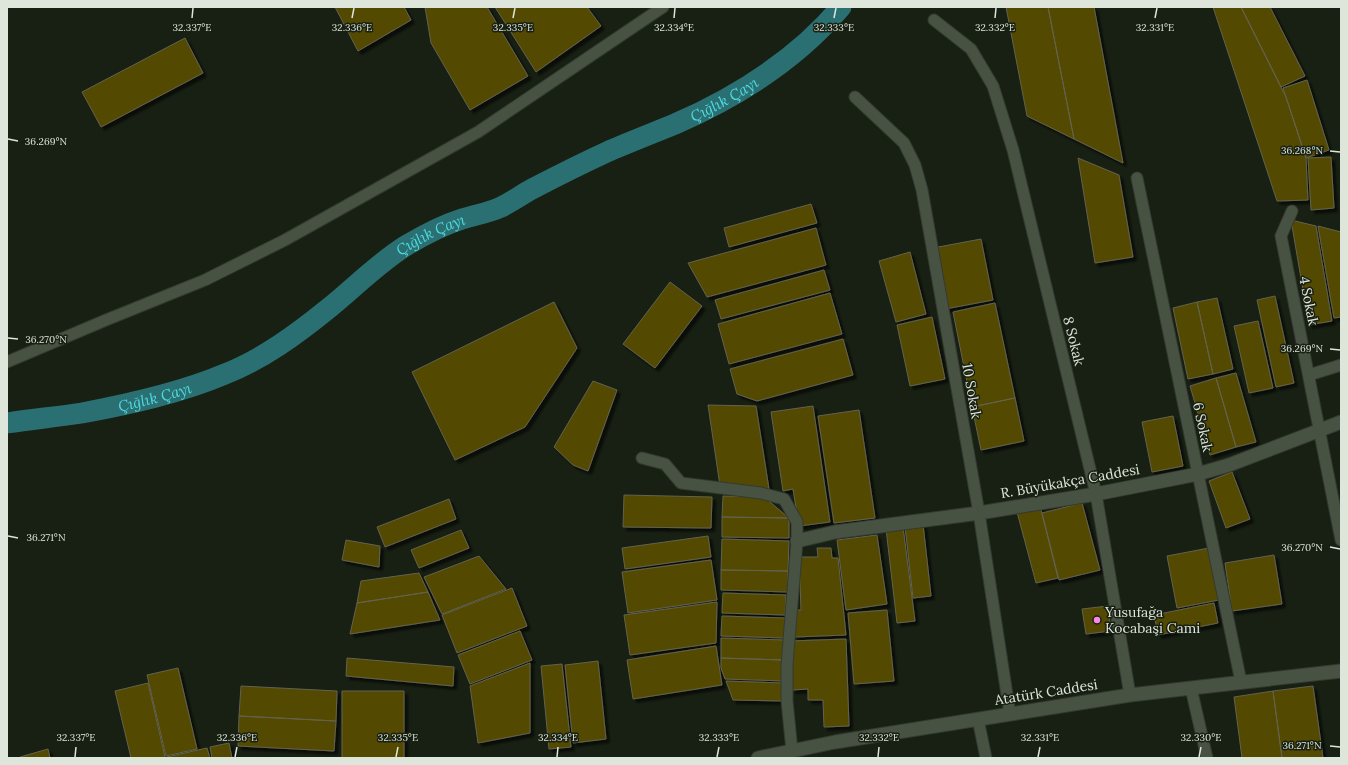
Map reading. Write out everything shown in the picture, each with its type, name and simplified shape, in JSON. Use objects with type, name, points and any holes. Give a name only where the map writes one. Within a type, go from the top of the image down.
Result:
[{"type":"street","points":[[7,362],[204,280],[285,240],[478,132],[663,7]]},
{"type":"street","name":"8 Sokak","points":[[934,20],[971,50],[993,86],[1001,107],[1013,150],[1096,494],[1130,695]]},
{"type":"street","name":"10 Sokak","points":[[855,97],[904,143],[915,165],[922,190],[979,513],[1010,714]]},
{"type":"street","name":"6 Sokak","points":[[1137,178],[1240,682]]},
{"type":"street","name":"4 Sokak","points":[[1292,211],[1281,236],[1341,540]]},
{"type":"street","points":[[1309,376],[1341,365]]},
{"type":"street","name":"R. Büyükakça Caddesi","points":[[797,541],[835,532],[979,513],[1096,494],[1198,474],[1229,465],[1341,422]]},
{"type":"street","points":[[642,458],[665,464],[681,482],[761,493],[784,499],[797,522],[797,541],[787,665],[787,701],[792,751]]},
{"type":"street","name":"Atatürk Caddesi","points":[[758,758],[835,742],[1130,695],[1341,670]]},
{"type":"street","points":[[1191,688],[1207,758]]},
{"type":"street","points":[[978,720],[986,758]]},
{"type":"building","points":[[335,7],[404,7],[411,20],[358,51]]},
{"type":"building","points":[[425,7],[487,7],[528,76],[470,110],[431,43]]},
{"type":"building","points":[[495,7],[587,7],[601,26],[536,72]]},
{"type":"building","points":[[1006,7],[1048,7],[1074,139],[1027,116]]},
{"type":"building","points":[[1048,7],[1094,7],[1123,163],[1074,139]]},
{"type":"building","points":[[1213,7],[1241,7],[1286,97],[1306,158],[1308,200],[1277,201]]},
{"type":"building","points":[[1241,7],[1270,7],[1305,76],[1281,87]]},
{"type":"building","points":[[185,38],[203,73],[101,127],[82,92]]},
{"type":"building","points":[[1307,80],[1329,150],[1306,158],[1283,88]]},
{"type":"building","points":[[1331,157],[1334,208],[1311,210],[1308,158]]},
{"type":"building","points":[[1078,158],[1119,175],[1133,257],[1095,263]]},
{"type":"building","points":[[811,204],[817,223],[729,247],[724,228]]},
{"type":"building","points":[[1291,220],[1316,226],[1332,321],[1309,325]]},
{"type":"building","points":[[1318,226],[1341,232],[1341,317],[1334,318]]},
{"type":"building","points":[[816,228],[826,265],[707,297],[688,263]]},
{"type":"building","points":[[981,239],[993,300],[945,309],[933,248]]},
{"type":"building","points":[[910,252],[926,314],[896,322],[879,261]]},
{"type":"building","points":[[824,270],[830,290],[721,319],[715,300]]},
{"type":"building","points":[[670,282],[702,306],[655,368],[623,344]]},
{"type":"building","points":[[830,293],[842,334],[729,364],[718,324]]},
{"type":"building","points":[[1275,296],[1294,383],[1276,387],[1257,300]]},
{"type":"building","points":[[1217,298],[1233,369],[1213,374],[1197,302]]},
{"type":"building","points":[[554,302],[577,348],[525,427],[455,460],[412,372]]},
{"type":"building","points":[[1197,302],[1213,374],[1188,379],[1173,308]]},
{"type":"building","points":[[995,303],[1015,398],[972,407],[953,312]]},
{"type":"building","points":[[932,317],[945,379],[910,386],[897,325]]},
{"type":"building","points":[[1258,321],[1273,388],[1249,393],[1234,326]]},
{"type":"building","points":[[843,339],[853,375],[757,401],[737,394],[730,369]]},
{"type":"building","points":[[1236,373],[1256,442],[1236,447],[1216,378]]},
{"type":"building","points":[[1216,378],[1236,447],[1210,455],[1190,386]]},
{"type":"building","points":[[593,381],[617,390],[588,471],[573,465],[554,447]]},
{"type":"building","points":[[1015,398],[1024,441],[981,450],[972,407]]},
{"type":"building","points":[[708,405],[756,406],[769,489],[720,486]]},
{"type":"building","points":[[813,406],[830,522],[799,526],[793,489],[783,491],[771,412]]},
{"type":"building","points":[[859,410],[875,518],[834,523],[818,416]]},
{"type":"building","points":[[1173,416],[1183,466],[1152,472],[1142,422]]},
{"type":"building","points":[[1232,472],[1250,519],[1226,528],[1209,481]]},
{"type":"building","points":[[624,495],[712,497],[711,528],[623,527]]},
{"type":"building","points":[[723,496],[764,497],[789,518],[722,517]]},
{"type":"building","points":[[449,499],[456,519],[385,547],[377,527]]},
{"type":"building","points":[[1082,503],[1100,570],[1059,580],[1042,513]]},
{"type":"building","points":[[1040,506],[1058,578],[1036,583],[1017,512]]},
{"type":"building","points":[[722,517],[789,518],[789,538],[722,537]]},
{"type":"building","points":[[923,524],[931,596],[913,598],[905,526]]},
{"type":"building","points":[[903,527],[915,621],[897,623],[886,529]]},
{"type":"building","points":[[461,530],[469,548],[419,568],[411,550]]},
{"type":"building","points":[[877,535],[887,604],[846,610],[837,540]]},
{"type":"building","points":[[708,536],[711,557],[625,569],[622,548]]},
{"type":"building","points":[[722,539],[789,541],[788,571],[721,570]]},
{"type":"building","points":[[346,540],[380,546],[379,567],[342,560]]},
{"type":"building","points":[[817,548],[831,548],[832,558],[838,558],[846,635],[795,637],[794,610],[801,610],[799,557],[818,557]]},
{"type":"building","points":[[1209,548],[1219,600],[1177,608],[1167,556]]},
{"type":"building","points":[[1274,555],[1282,604],[1232,611],[1225,563]]},
{"type":"building","points":[[479,556],[506,589],[442,614],[424,577]]},
{"type":"building","points":[[711,560],[717,600],[628,613],[622,572]]},
{"type":"building","points":[[721,570],[788,571],[788,592],[721,590]]},
{"type":"building","points":[[419,573],[428,592],[357,603],[361,581]]},
{"type":"building","points":[[512,588],[527,626],[457,653],[442,615]]},
{"type":"building","points":[[428,592],[440,620],[350,634],[357,603]]},
{"type":"building","points":[[723,593],[786,595],[785,615],[722,613]]},
{"type":"building","points":[[717,602],[716,643],[630,655],[624,615]]},
{"type":"building","points":[[1214,603],[1218,623],[1158,635],[1154,615]]},
{"type":"building","name":"Yusufağa Kocabaşi Cami","points":[[1108,606],[1111,631],[1086,634],[1082,609]]},
{"type":"building","points":[[887,610],[894,681],[854,684],[848,613]]},
{"type":"building","points":[[722,616],[785,618],[784,638],[721,636]]},
{"type":"building","points":[[520,631],[532,660],[470,684],[458,655]]},
{"type":"building","points":[[721,638],[784,640],[784,660],[721,658]]},
{"type":"building","points":[[846,639],[849,726],[824,727],[823,700],[808,700],[808,689],[792,690],[790,641]]},
{"type":"building","points":[[716,646],[722,685],[633,699],[627,660]]},
{"type":"building","points":[[347,658],[454,667],[453,686],[346,676]]},
{"type":"building","points":[[721,658],[784,660],[784,681],[725,679],[721,668]]},
{"type":"building","points":[[598,661],[606,739],[573,743],[565,665]]},
{"type":"building","points":[[530,663],[530,733],[478,743],[470,686]]},
{"type":"building","points":[[562,664],[571,747],[549,749],[541,666]]},
{"type":"building","points":[[178,668],[197,749],[166,756],[147,675]]},
{"type":"building","points":[[726,681],[783,683],[783,701],[733,700]]},
{"type":"building","points":[[148,683],[165,757],[131,758],[115,691]]},
{"type":"building","points":[[241,686],[337,691],[336,721],[239,716]]},
{"type":"building","points":[[1313,686],[1323,758],[1282,758],[1273,691]]},
{"type":"building","points":[[342,691],[404,691],[404,758],[342,758]]},
{"type":"building","points":[[1273,691],[1282,758],[1242,758],[1234,697]]},
{"type":"building","points":[[239,716],[336,721],[334,751],[238,746]]},
{"type":"building","points":[[229,743],[232,758],[212,758],[210,747]]},
{"type":"building","points":[[207,748],[210,758],[167,758],[167,757]]},
{"type":"building","points":[[48,749],[50,758],[20,758],[20,757]]},
{"type":"waterway","name":"Çığlık Çayı","points":[[7,423],[82,413],[136,402],[190,387],[239,368],[266,353],[305,327],[386,259],[407,245],[455,221],[499,208],[532,189],[580,165],[609,151],[675,124],[721,102],[743,89],[785,60],[824,26],[841,7]]},
{"type":"place","name":"Yusufağa Kocabaşi Cami","points":[[1097,620]]}]
